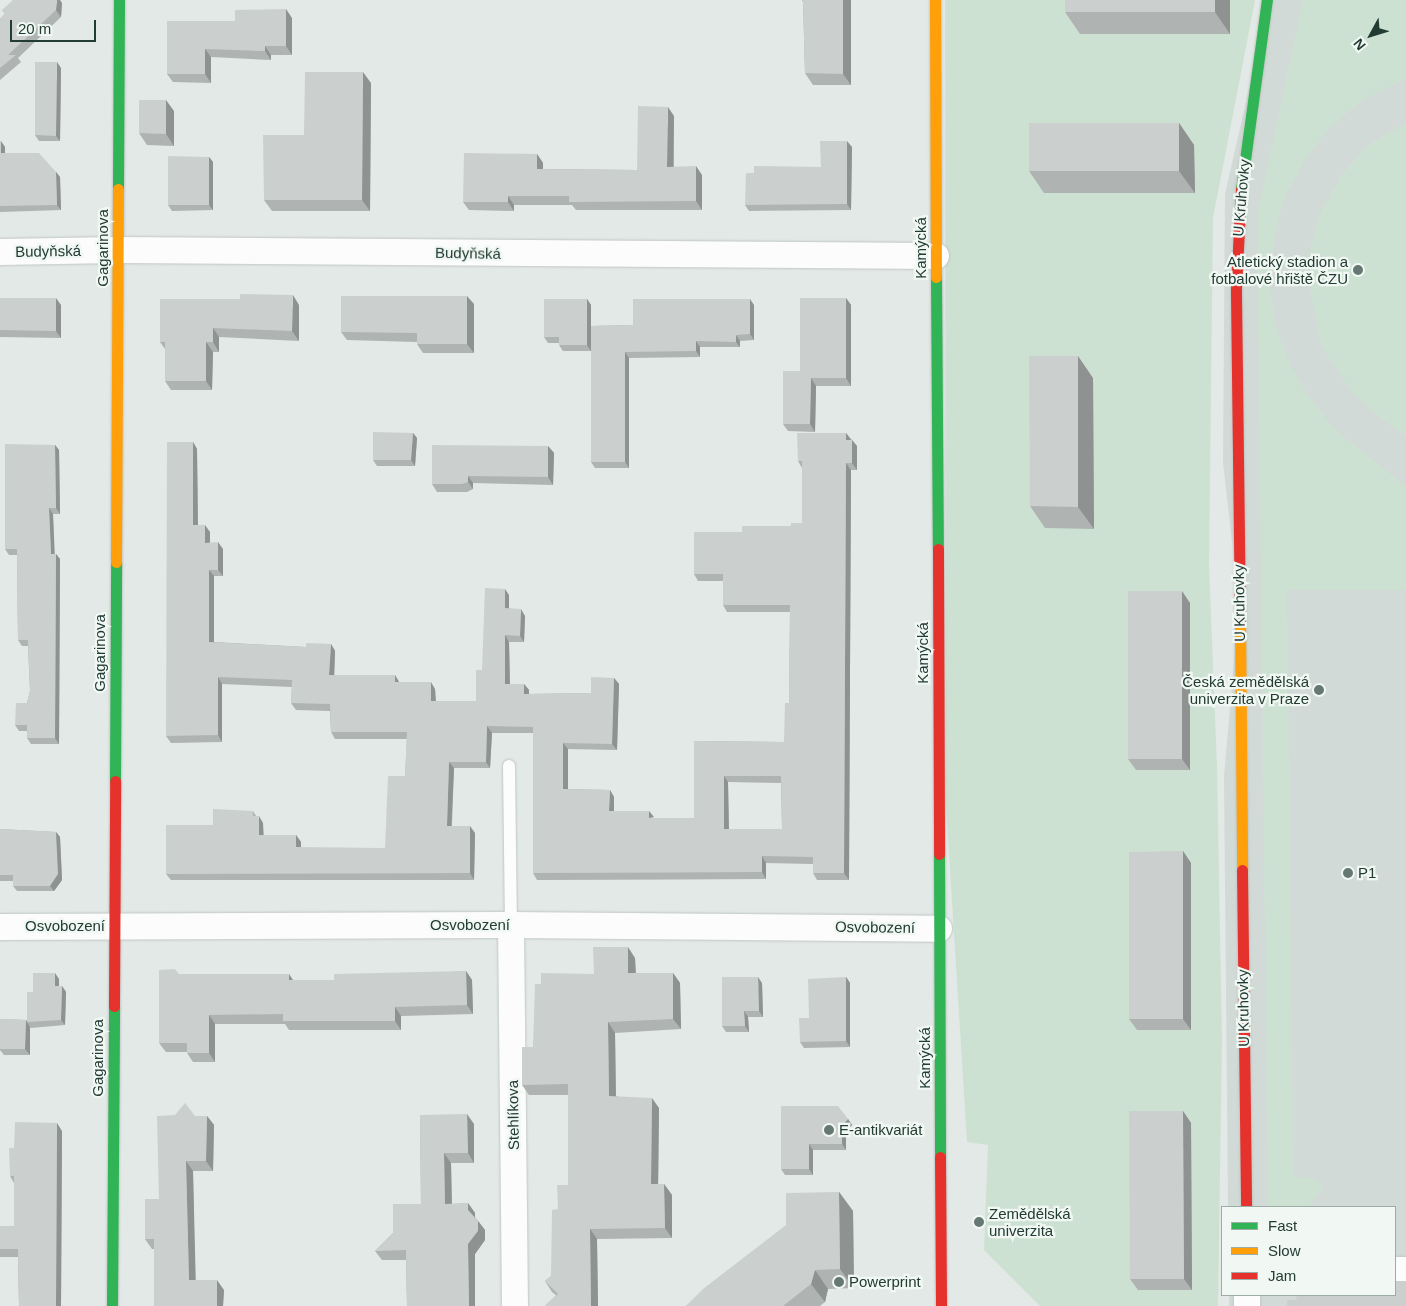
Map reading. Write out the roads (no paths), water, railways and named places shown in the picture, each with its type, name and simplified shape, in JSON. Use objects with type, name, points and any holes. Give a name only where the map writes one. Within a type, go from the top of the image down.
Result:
[{"type":"street","name":"Gagarinova","points":[[112,1306],[119,0]]},
{"type":"street","name":"Kamýcká","points":[[935,0],[941,1306]]},
{"type":"street","name":"U Kruhovky","points":[[1246,1206],[1236,288],[1238,211],[1267,0]]},
{"type":"street","name":"Budyňská","points":[[0,252],[118,250],[936,256]]},
{"type":"street","name":"Osvobození","points":[[0,927],[511,925],[939,929]]},
{"type":"street","name":"Stehlíkova","points":[[511,925],[515,1306]]},
{"type":"lane","points":[[509,766],[511,925]]},
{"type":"place","name":"Atletický stadion a fotbalové hřiště ČZU","points":[[1358,270]]},
{"type":"place","name":"Česká zemědělská univerzita v Praze","points":[[1319,690]]},
{"type":"place","name":"P1","points":[[1348,873]]},
{"type":"place","name":"E-antikvariát","points":[[829,1130]]},
{"type":"place","name":"Zemědělská univerzita","points":[[979,1222]]},
{"type":"place","name":"Powerprint","points":[[839,1282]]}]
